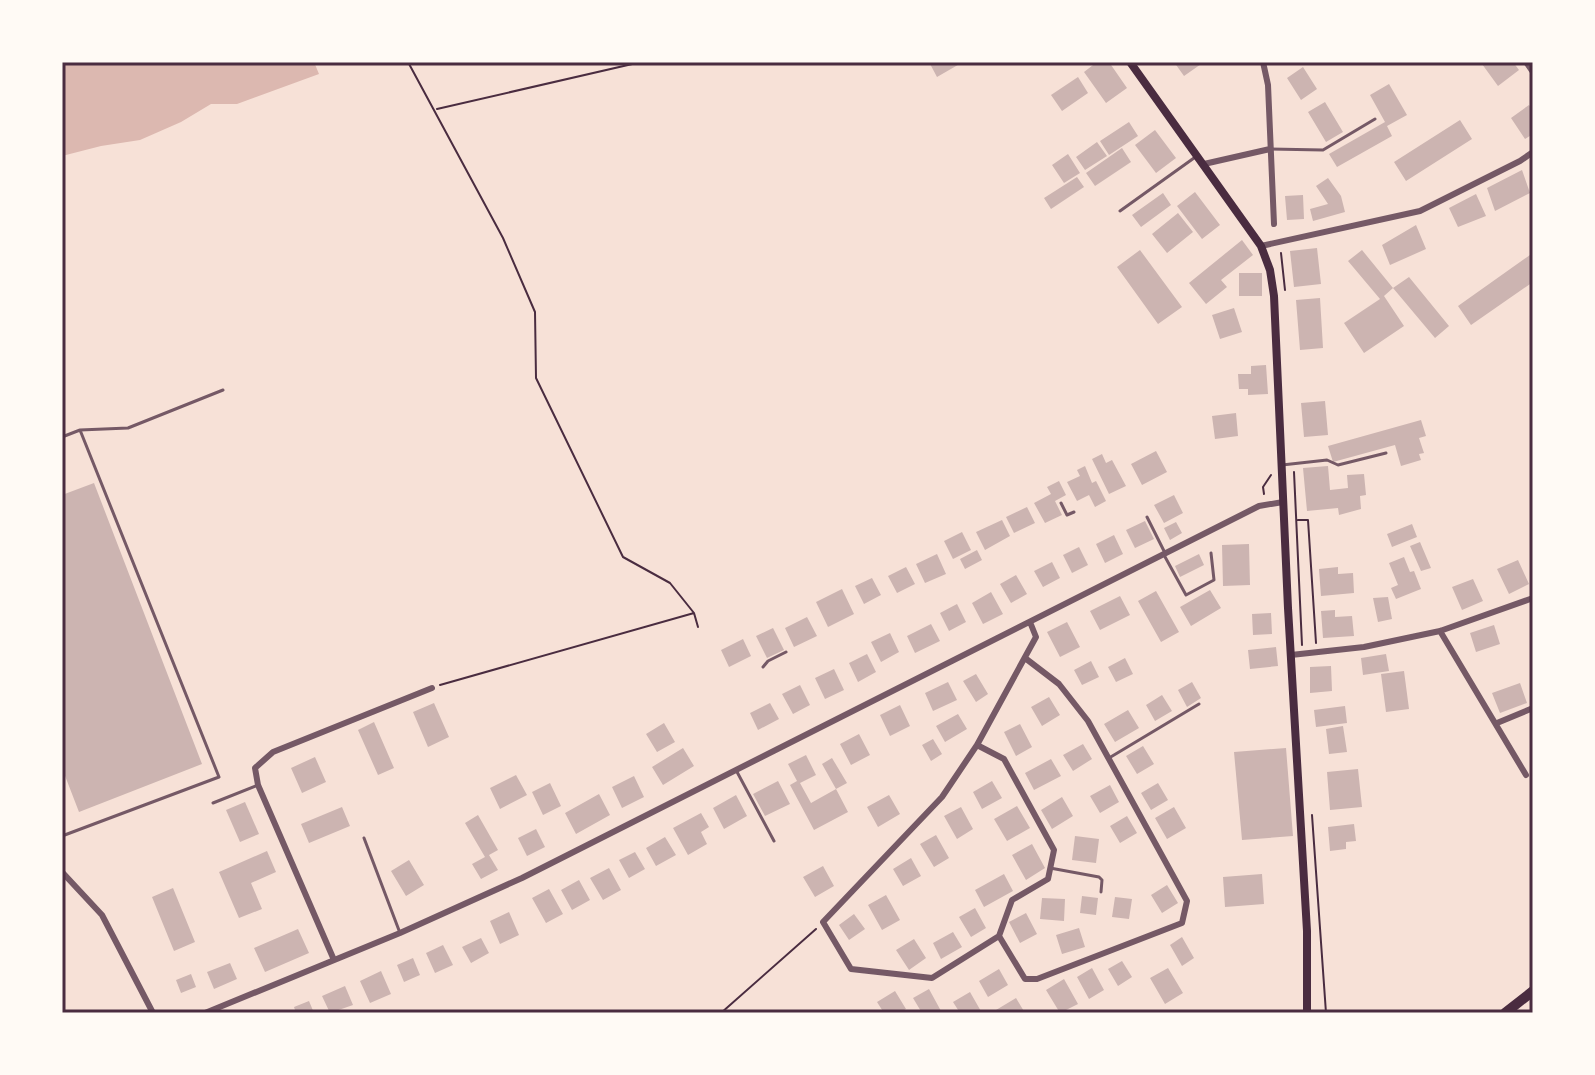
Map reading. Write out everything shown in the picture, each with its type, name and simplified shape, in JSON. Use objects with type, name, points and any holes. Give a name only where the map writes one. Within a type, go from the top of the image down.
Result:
[{"type":"highway","points":[[1505,1013],[1533,991]]},
{"type":"main road","points":[[1130,62],[1261,246],[1270,270],[1295,654],[1307,1013]]},
{"type":"street","points":[[1263,62],[1268,85],[1274,224]]},
{"type":"street","points":[[1526,62],[1533,72]]},
{"type":"street","points":[[1204,164],[1270,149]]},
{"type":"street","points":[[1261,246],[1420,211],[1533,152]]},
{"type":"street","points":[[205,1013],[400,933],[522,878],[1259,506],[1283,502]]},
{"type":"street","points":[[1295,654],[1364,647],[1440,631],[1533,598]]},
{"type":"street","points":[[977,745],[1004,759],[1054,850],[1048,879],[1012,900],[999,936],[932,978],[851,969],[823,922],[942,797],[977,745],[1036,637],[1030,622]]},
{"type":"street","points":[[1440,631],[1526,775]]},
{"type":"street","points":[[999,936],[1025,979],[1037,979],[1182,923],[1187,901],[1088,721],[1059,684],[1025,658]]},
{"type":"street","points":[[334,960],[258,785],[255,768],[273,752],[432,688]]},
{"type":"street","points":[[1497,723],[1533,708]]},
{"type":"street","points":[[62,872],[102,915],[153,1013]]},
{"type":"lane","points":[[1270,149],[1323,150],[1375,119]]},
{"type":"lane","points":[[1120,211],[1198,156]]},
{"type":"lane","points":[[62,437],[80,430],[128,428],[223,390]]},
{"type":"lane","points":[[62,836],[219,777],[80,430]]},
{"type":"lane","points":[[1282,465],[1327,460],[1338,465],[1386,453]]},
{"type":"lane","points":[[1061,503],[1067,515],[1074,512]]},
{"type":"lane","points":[[1147,517],[1186,595],[1214,580],[1211,553]]},
{"type":"lane","points":[[763,667],[786,652]]},
{"type":"lane","points":[[1109,758],[1199,704]]},
{"type":"lane","points":[[736,770],[774,841]]},
{"type":"lane","points":[[213,803],[258,785]]},
{"type":"lane","points":[[364,838],[400,933]]},
{"type":"lane","points":[[1050,868],[1099,877],[1102,880],[1101,892]]},
{"type":"path","points":[[408,62],[514,263],[535,312],[536,378],[623,557],[670,583],[694,613],[698,627]]},
{"type":"path","points":[[437,109],[641,62]]},
{"type":"path","points":[[1263,487],[1272,474]]},
{"type":"path","points":[[1297,520],[1308,520],[1316,652]]},
{"type":"path","points":[[1295,654],[1302,643],[1298,532]]},
{"type":"path","points":[[432,688],[472,674],[694,613]]},
{"type":"path","points":[[1317,874],[1326,1013]]},
{"type":"path","points":[[721,1013],[823,922]]},
{"type":"shaded area","points":[[62,62],[314,62],[319,74],[237,104],[211,104],[181,122],[140,140],[62,156]]},
{"type":"building","points":[[929,62],[963,62],[937,77]]},
{"type":"building","points":[[1097,62],[1109,62],[1127,88],[1106,103],[1084,72]]},
{"type":"building","points":[[1174,62],[1204,62],[1184,76]]},
{"type":"building","points":[[1513,62],[1519,70],[1498,86],[1482,64]]},
{"type":"building","points":[[1303,67],[1317,89],[1301,100],[1287,78]]},
{"type":"building","points":[[1078,77],[1088,93],[1062,111],[1051,95]]},
{"type":"building","points":[[1389,84],[1407,115],[1387,126],[1392,136],[1337,167],[1329,154],[1385,122],[1370,95]]},
{"type":"building","points":[[1325,102],[1343,132],[1326,142],[1308,112]]},
{"type":"building","points":[[1529,105],[1533,110],[1533,134],[1525,139],[1511,118]]},
{"type":"building","points":[[1460,120],[1472,139],[1406,181],[1394,162]]},
{"type":"building","points":[[1129,122],[1138,136],[1109,155],[1100,141]]},
{"type":"building","points":[[1155,130],[1176,158],[1156,173],[1135,145]]},
{"type":"building","points":[[1097,142],[1107,156],[1085,170],[1076,157]]},
{"type":"building","points":[[1122,148],[1131,162],[1095,186],[1086,173]]},
{"type":"building","points":[[1068,154],[1080,173],[1064,183],[1052,165]]},
{"type":"building","points":[[1522,170],[1530,193],[1495,211],[1487,188]]},
{"type":"building","points":[[1077,177],[1084,187],[1051,209],[1044,198]]},
{"type":"building","points":[[1328,178],[1341,196],[1345,212],[1313,221],[1310,209],[1328,204],[1316,186]]},
{"type":"building","points":[[1195,192],[1220,225],[1202,239],[1177,206]]},
{"type":"building","points":[[1163,193],[1171,205],[1141,227],[1132,215]]},
{"type":"building","points":[[1476,194],[1486,216],[1458,227],[1449,208]]},
{"type":"building","points":[[1303,195],[1304,219],[1287,220],[1285,196]]},
{"type":"building","points":[[1178,213],[1193,232],[1167,253],[1152,234]]},
{"type":"building","points":[[1416,225],[1426,249],[1390,265],[1382,245]]},
{"type":"building","points":[[1242,240],[1253,255],[1221,280],[1227,287],[1206,304],[1189,283]]},
{"type":"building","points":[[1317,248],[1321,284],[1294,287],[1290,251]]},
{"type":"building","points":[[1140,250],[1182,307],[1158,324],[1117,267]]},
{"type":"building","points":[[1362,250],[1393,288],[1384,296],[1404,326],[1364,353],[1344,323],[1380,299],[1348,261]]},
{"type":"building","points":[[1530,255],[1533,259],[1533,282],[1471,325],[1458,306]]},
{"type":"building","points":[[1239,273],[1262,273],[1262,296],[1239,296]]},
{"type":"building","points":[[1409,277],[1449,326],[1435,338],[1393,288]]},
{"type":"building","points":[[1320,298],[1323,348],[1300,350],[1296,300]]},
{"type":"building","points":[[1234,308],[1242,332],[1220,339],[1212,315]]},
{"type":"building","points":[[1266,365],[1268,394],[1248,395],[1248,389],[1239,389],[1238,374],[1251,374],[1251,366]]},
{"type":"building","points":[[1325,401],[1328,435],[1304,437],[1301,403]]},
{"type":"building","points":[[1236,413],[1238,436],[1215,439],[1212,416]]},
{"type":"building","points":[[1421,420],[1426,436],[1419,438],[1424,453],[1419,454],[1421,460],[1401,466],[1395,445],[1333,462],[1328,446]]},
{"type":"building","points":[[1156,451],[1167,472],[1142,485],[1131,464]]},
{"type":"building","points":[[1102,454],[1106,463],[1112,460],[1126,486],[1109,494],[1092,459]]},
{"type":"building","points":[[1085,466],[1092,483],[1096,481],[1106,501],[1095,507],[1089,495],[1077,501],[1067,482],[1080,476],[1077,470]]},
{"type":"building","points":[[1328,466],[1330,490],[1348,488],[1347,475],[1364,474],[1366,495],[1360,496],[1361,509],[1339,515],[1338,508],[1307,511],[1303,468]]},
{"type":"building","points":[[1059,481],[1066,495],[1055,501],[1062,515],[1045,523],[1034,503],[1051,494],[1047,487]]},
{"type":"building","points":[[94,483],[202,764],[79,812],[62,768],[62,495]]},
{"type":"building","points":[[1174,495],[1183,513],[1164,523],[1154,505]]},
{"type":"building","points":[[1027,507],[1035,523],[1014,533],[1006,517]]},
{"type":"building","points":[[1002,520],[1010,536],[985,550],[976,532]]},
{"type":"building","points":[[1145,521],[1154,539],[1135,548],[1126,530]]},
{"type":"building","points":[[1176,522],[1182,533],[1170,540],[1164,528]]},
{"type":"building","points":[[1412,524],[1417,537],[1392,547],[1387,534]]},
{"type":"building","points":[[962,532],[971,550],[953,559],[944,541]]},
{"type":"building","points":[[1114,535],[1123,554],[1105,563],[1096,544]]},
{"type":"building","points":[[1420,542],[1431,568],[1421,571],[1410,546]]},
{"type":"building","points":[[1249,544],[1250,585],[1223,586],[1222,545]]},
{"type":"building","points":[[1079,547],[1088,565],[1072,573],[1063,555]]},
{"type":"building","points":[[977,550],[982,560],[965,569],[960,559]]},
{"type":"building","points":[[937,554],[946,574],[925,583],[916,564]]},
{"type":"building","points":[[1199,554],[1204,565],[1180,577],[1175,566]]},
{"type":"building","points":[[1404,557],[1421,589],[1396,599],[1391,588],[1398,585],[1389,563]]},
{"type":"building","points":[[1518,560],[1529,584],[1509,594],[1497,569]]},
{"type":"building","points":[[1052,562],[1060,578],[1043,587],[1034,571]]},
{"type":"building","points":[[906,567],[915,584],[897,593],[888,576]]},
{"type":"building","points":[[1338,567],[1338,574],[1353,573],[1354,593],[1321,596],[1319,569]]},
{"type":"building","points":[[1016,575],[1027,594],[1011,603],[1000,584]]},
{"type":"building","points":[[872,578],[881,595],[864,604],[855,586]]},
{"type":"building","points":[[1473,579],[1483,601],[1462,610],[1452,587]]},
{"type":"building","points":[[842,589],[854,614],[828,627],[816,602]]},
{"type":"building","points":[[1210,590],[1221,608],[1191,626],[1180,607]]},
{"type":"building","points":[[1156,591],[1179,632],[1161,642],[1138,601]]},
{"type":"building","points":[[991,592],[1003,614],[983,624],[972,603]]},
{"type":"building","points":[[1120,596],[1130,615],[1100,630],[1090,611]]},
{"type":"building","points":[[1388,597],[1392,619],[1378,622],[1373,598]]},
{"type":"building","points":[[957,604],[966,622],[949,631],[940,613]]},
{"type":"building","points":[[1335,610],[1335,617],[1352,616],[1354,636],[1323,638],[1321,611]]},
{"type":"building","points":[[1271,613],[1272,634],[1253,635],[1252,614]]},
{"type":"building","points":[[807,617],[817,636],[794,647],[785,628]]},
{"type":"building","points":[[1067,622],[1080,647],[1060,657],[1047,632]]},
{"type":"building","points":[[931,624],[940,641],[915,653],[907,636]]},
{"type":"building","points":[[1494,625],[1500,644],[1476,652],[1470,633]]},
{"type":"building","points":[[773,628],[784,650],[767,658],[756,636]]},
{"type":"building","points":[[890,633],[899,652],[881,662],[871,642]]},
{"type":"building","points":[[743,639],[751,656],[729,667],[721,650]]},
{"type":"building","points":[[1276,647],[1278,666],[1250,669],[1248,650]]},
{"type":"building","points":[[867,654],[876,672],[858,682],[849,663]]},
{"type":"building","points":[[1386,654],[1389,671],[1363,675],[1361,658]]},
{"type":"building","points":[[1125,658],[1133,674],[1116,682],[1108,667]]},
{"type":"building","points":[[1091,661],[1099,677],[1082,685],[1074,670]]},
{"type":"building","points":[[1331,666],[1332,691],[1310,693],[1310,667]]},
{"type":"building","points":[[834,669],[844,690],[825,699],[815,678]]},
{"type":"building","points":[[1404,671],[1409,709],[1386,712],[1381,674]]},
{"type":"building","points":[[976,674],[988,694],[976,702],[963,681]]},
{"type":"building","points":[[948,682],[957,700],[933,711],[925,693]]},
{"type":"building","points":[[1192,682],[1201,698],[1187,707],[1178,690]]},
{"type":"building","points":[[1520,683],[1527,703],[1500,713],[1492,693]]},
{"type":"building","points":[[800,685],[810,705],[793,714],[782,694]]},
{"type":"building","points":[[1162,695],[1172,711],[1155,721],[1146,705]]},
{"type":"building","points":[[1049,697],[1060,715],[1042,726],[1031,707]]},
{"type":"building","points":[[434,703],[449,737],[428,747],[413,712]]},
{"type":"building","points":[[770,703],[779,719],[758,730],[750,713]]},
{"type":"building","points":[[900,705],[910,726],[890,736],[880,715]]},
{"type":"building","points":[[1345,706],[1347,723],[1316,727],[1314,710]]},
{"type":"building","points":[[1128,710],[1139,728],[1115,742],[1104,724]]},
{"type":"building","points":[[958,714],[967,729],[945,742],[936,726]]},
{"type":"building","points":[[374,722],[394,768],[378,775],[358,730]]},
{"type":"building","points":[[664,723],[675,742],[657,752],[646,734]]},
{"type":"building","points":[[1020,724],[1032,747],[1016,756],[1004,732]]},
{"type":"building","points":[[1343,726],[1347,752],[1329,754],[1326,729]]},
{"type":"building","points":[[859,734],[870,755],[851,765],[840,744]]},
{"type":"building","points":[[933,739],[942,754],[931,761],[922,745]]},
{"type":"building","points":[[1083,744],[1092,759],[1073,771],[1063,755]]},
{"type":"building","points":[[1143,746],[1154,764],[1137,774],[1126,756]]},
{"type":"building","points":[[683,748],[694,766],[663,785],[652,767]]},
{"type":"building","points":[[1286,748],[1293,836],[1242,840],[1234,752]]},
{"type":"building","points":[[806,755],[816,775],[800,783],[811,803],[836,789],[848,812],[814,830],[790,785],[797,781],[788,764]]},
{"type":"building","points":[[315,757],[326,782],[302,793],[291,768]]},
{"type":"building","points":[[832,758],[847,783],[836,789],[822,764]]},
{"type":"building","points":[[1051,759],[1061,776],[1034,790],[1025,773]]},
{"type":"building","points":[[1358,769],[1362,807],[1330,810],[1327,772]]},
{"type":"building","points":[[516,775],[527,795],[500,809],[490,788]]},
{"type":"building","points":[[634,776],[644,797],[622,808],[612,787]]},
{"type":"building","points":[[778,781],[790,804],[765,816],[753,794]]},
{"type":"building","points":[[992,781],[1002,798],[982,809],[973,792]]},
{"type":"building","points":[[550,783],[561,806],[543,815],[532,792]]},
{"type":"building","points":[[1158,783],[1168,800],[1151,810],[1141,793]]},
{"type":"building","points":[[1110,785],[1119,802],[1100,813],[1090,796]]},
{"type":"building","points":[[599,794],[610,815],[576,834],[565,813]]},
{"type":"building","points":[[736,795],[747,816],[724,829],[713,808]]},
{"type":"building","points":[[889,795],[900,814],[878,827],[867,807]]},
{"type":"building","points":[[1062,797],[1073,816],[1052,829],[1041,810]]},
{"type":"building","points":[[245,802],[259,834],[240,842],[226,810]]},
{"type":"building","points":[[1017,806],[1030,828],[1007,841],[994,819]]},
{"type":"building","points":[[342,807],[350,826],[309,843],[301,824]]},
{"type":"building","points":[[961,807],[973,829],[957,839],[944,816]]},
{"type":"building","points":[[1174,807],[1186,828],[1167,839],[1155,818]]},
{"type":"building","points":[[701,813],[709,827],[701,832],[707,844],[688,855],[673,828]]},
{"type":"building","points":[[478,815],[498,850],[489,855],[498,870],[481,879],[472,864],[485,857],[465,823]]},
{"type":"building","points":[[1127,816],[1137,833],[1120,843],[1110,826]]},
{"type":"building","points":[[1354,824],[1356,841],[1346,842],[1346,849],[1330,851],[1328,827]]},
{"type":"building","points":[[536,829],[545,847],[527,856],[518,838]]},
{"type":"building","points":[[936,835],[949,858],[934,867],[920,844]]},
{"type":"building","points":[[1075,836],[1099,839],[1096,863],[1072,860]]},
{"type":"building","points":[[665,837],[676,855],[656,866],[646,848]]},
{"type":"building","points":[[1032,844],[1045,868],[1026,880],[1012,855]]},
{"type":"building","points":[[267,851],[276,872],[251,883],[262,909],[239,918],[219,872]]},
{"type":"building","points":[[635,852],[645,869],[629,878],[619,860]]},
{"type":"building","points":[[911,858],[921,876],[903,886],[893,869]]},
{"type":"building","points":[[409,860],[424,885],[406,896],[391,871]]},
{"type":"building","points":[[823,866],[834,886],[815,897],[803,877]]},
{"type":"building","points":[[609,868],[621,890],[603,900],[590,878]]},
{"type":"building","points":[[1004,874],[1013,891],[984,907],[975,890]]},
{"type":"building","points":[[1262,874],[1264,904],[1225,907],[1223,877]]},
{"type":"building","points":[[579,880],[590,900],[572,910],[561,890]]},
{"type":"building","points":[[1167,885],[1178,903],[1162,913],[1151,895]]},
{"type":"building","points":[[173,888],[195,942],[174,951],[152,897]]},
{"type":"building","points":[[549,889],[563,914],[546,923],[532,898]]},
{"type":"building","points":[[886,895],[900,920],[882,930],[868,905]]},
{"type":"building","points":[[1082,896],[1098,898],[1096,915],[1080,913]]},
{"type":"building","points":[[1115,897],[1132,899],[1129,919],[1112,917]]},
{"type":"building","points":[[1042,898],[1065,899],[1064,921],[1040,919]]},
{"type":"building","points":[[975,908],[986,928],[971,937],[959,917]]},
{"type":"building","points":[[509,912],[519,935],[500,944],[490,921]]},
{"type":"building","points":[[1026,913],[1037,934],[1020,943],[1009,922]]},
{"type":"building","points":[[854,914],[865,929],[849,940],[839,925]]},
{"type":"building","points":[[1079,928],[1085,947],[1062,954],[1056,935]]},
{"type":"building","points":[[298,929],[309,953],[265,972],[254,948]]},
{"type":"building","points":[[953,932],[962,947],[941,959],[933,943]]},
{"type":"building","points":[[1182,937],[1194,958],[1182,966],[1170,945]]},
{"type":"building","points":[[481,938],[489,953],[471,963],[462,947]]},
{"type":"building","points":[[914,939],[926,958],[909,970],[896,950]]},
{"type":"building","points":[[443,945],[453,965],[435,973],[426,953]]},
{"type":"building","points":[[413,958],[420,975],[404,982],[397,965]]},
{"type":"building","points":[[1122,961],[1132,977],[1118,986],[1108,969]]},
{"type":"building","points":[[230,963],[237,979],[214,989],[207,972]]},
{"type":"building","points":[[1092,968],[1104,990],[1089,999],[1077,977]]},
{"type":"building","points":[[1168,968],[1183,993],[1165,1004],[1150,978]]},
{"type":"building","points":[[999,969],[1008,985],[988,997],[979,981]]},
{"type":"building","points":[[381,971],[391,994],[370,1003],[360,981]]},
{"type":"building","points":[[191,974],[196,987],[181,993],[176,980]]},
{"type":"building","points":[[1064,979],[1078,1004],[1060,1013],[1046,990]]},
{"type":"building","points":[[345,986],[353,1005],[330,1013],[322,996]]},
{"type":"building","points":[[929,989],[941,1011],[938,1013],[922,1013],[913,998]]},
{"type":"building","points":[[895,991],[906,1009],[899,1013],[884,1013],[877,1002]]},
{"type":"building","points":[[970,992],[982,1013],[960,1013],[953,1002]]},
{"type":"building","points":[[1016,998],[1025,1013],[998,1013],[996,1010]]},
{"type":"building","points":[[309,1001],[314,1013],[296,1013],[294,1007]]}]
